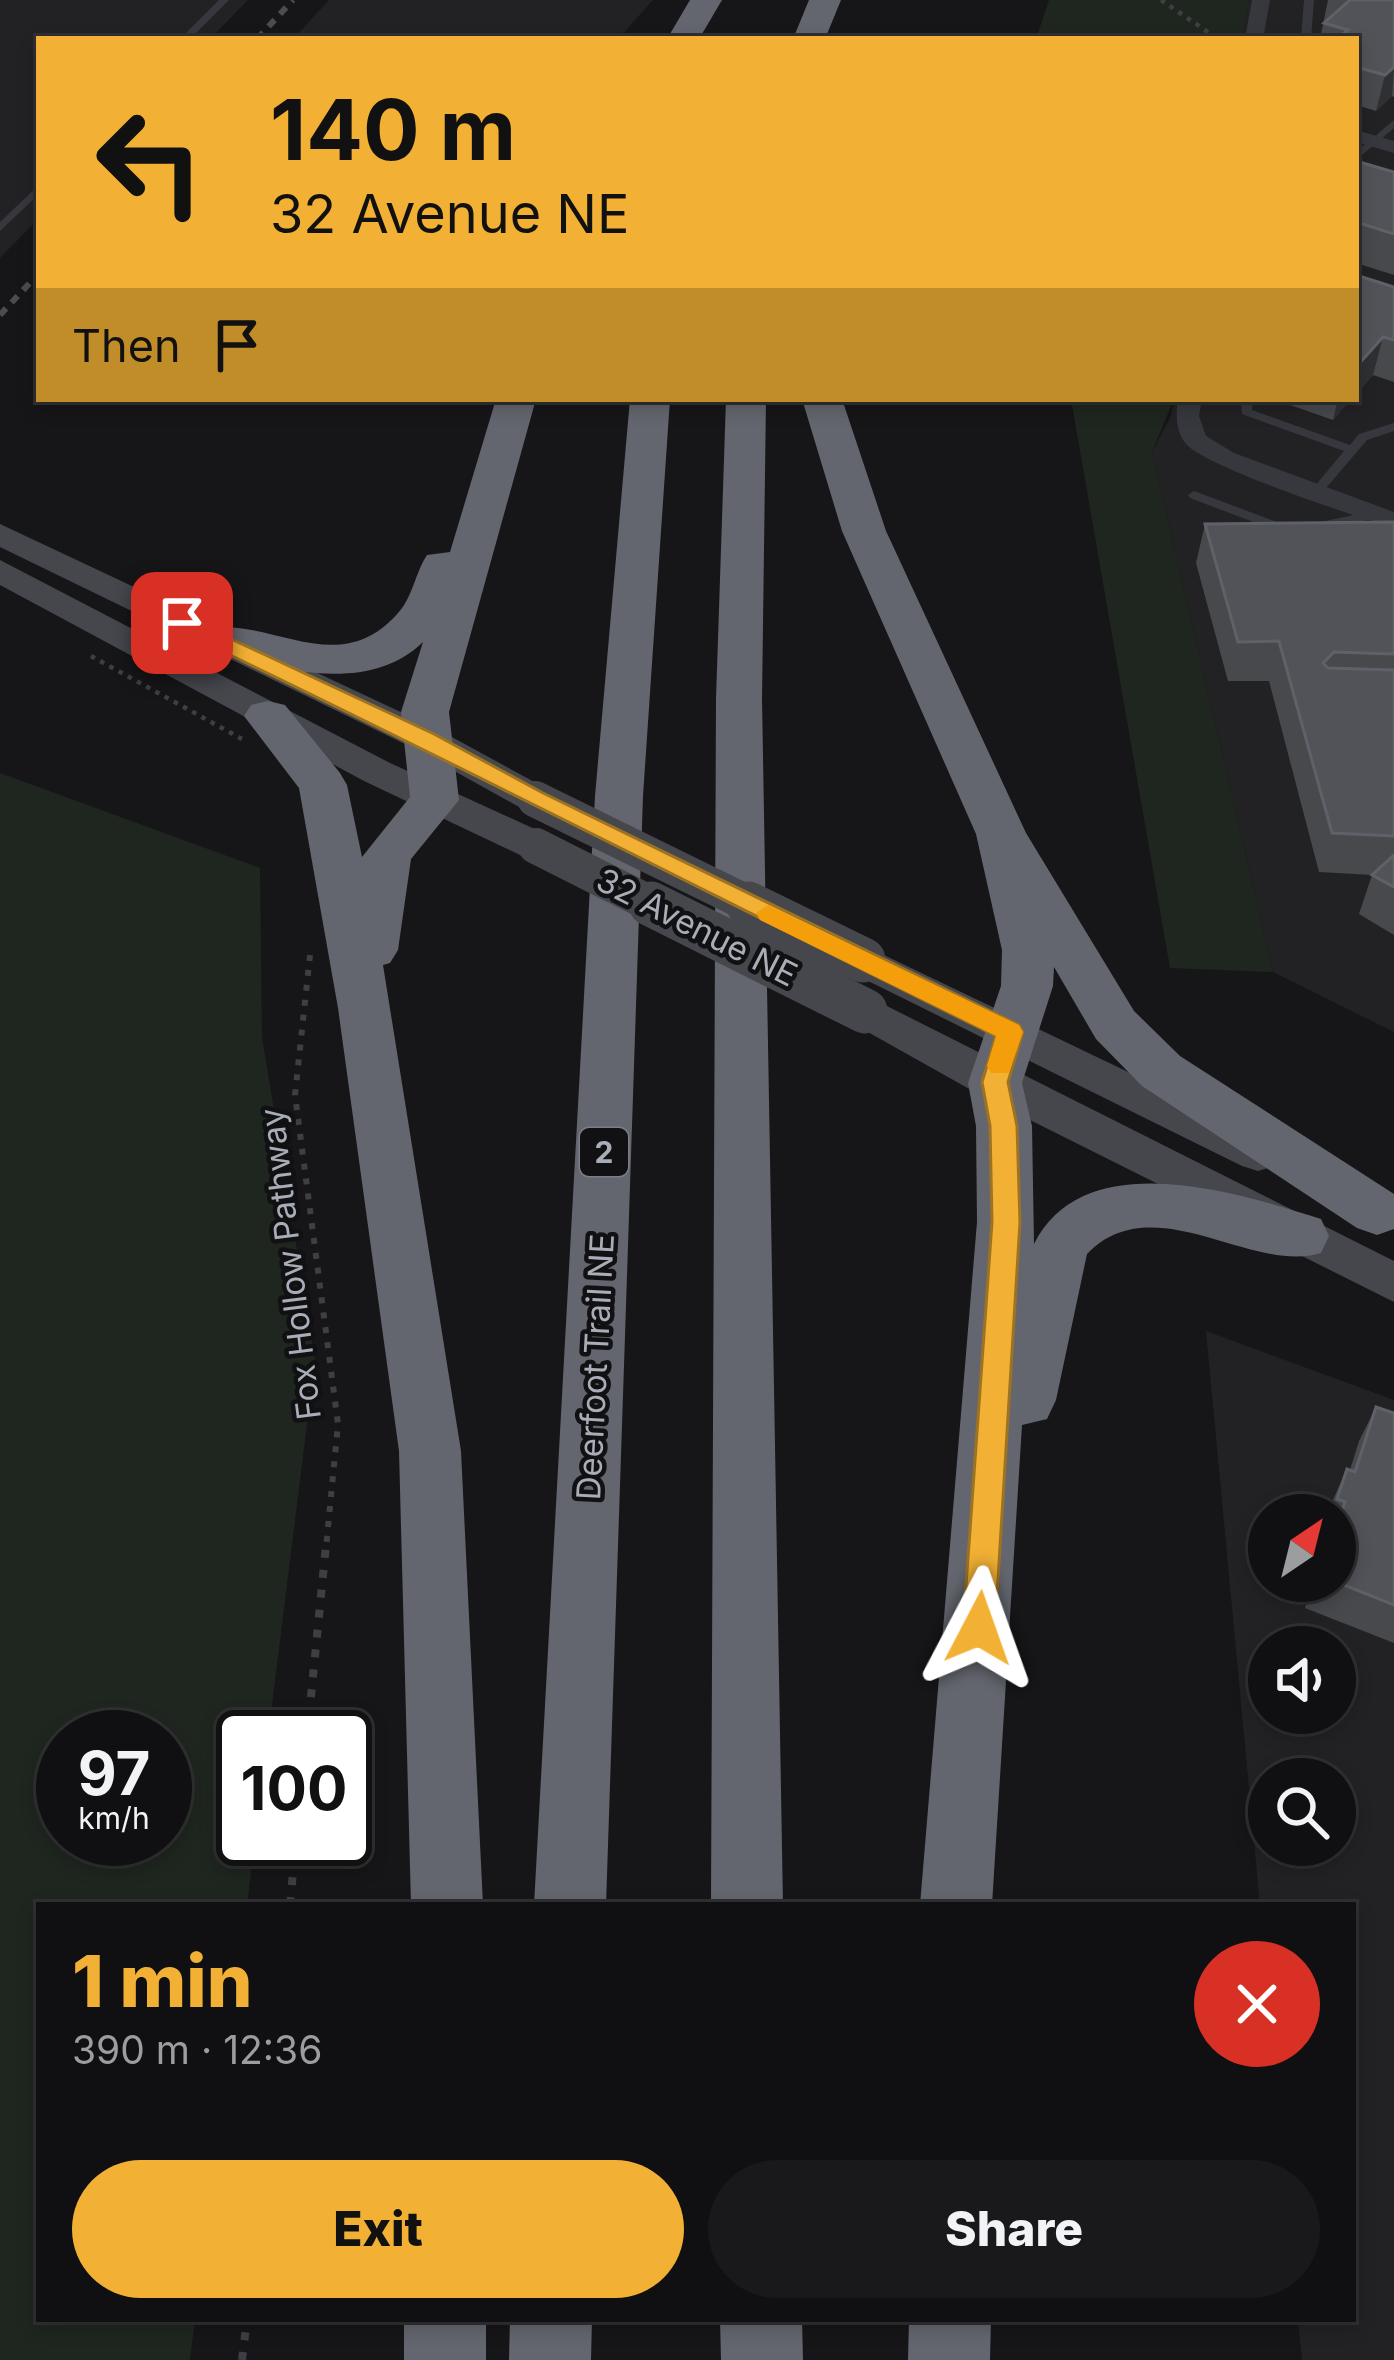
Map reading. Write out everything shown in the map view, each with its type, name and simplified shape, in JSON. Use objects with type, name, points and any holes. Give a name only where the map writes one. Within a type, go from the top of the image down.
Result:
[{"type":"highway","points":[[685,36],[706,0]]},
{"type":"highway","points":[[810,36],[825,0]]},
{"type":"highway","points":[[843,36],[854,0]]},
{"type":"highway","points":[[218,640],[334,661],[387,649],[406,634],[423,613],[512,402]]},
{"type":"highway","points":[[365,1008],[387,854],[435,800],[425,712],[512,402]]},
{"type":"highway","name":"Deerfoot Trail NE","points":[[570,1902],[619,796],[650,402]]},
{"type":"highway","points":[[746,402],[739,721],[748,1902]]},
{"type":"highway","points":[[823,402],[864,531],[1000,833],[1115,1025],[1161,1071],[1386,1216]]},
{"type":"highway","points":[[254,734],[322,785],[365,1008],[430,1451],[447,1902]]},
{"type":"highway","points":[[956,1902],[1006,1222],[1002,1057],[1027,986],[1028,950],[1000,833]]},
{"type":"highway","points":[[973,1718],[1035,1338],[1066,1238],[1101,1209],[1137,1207],[1186,1209],[1300,1236]]},
{"type":"highway","points":[[445,2322],[445,2360]]},
{"type":"highway","points":[[550,2360],[551,2322]]},
{"type":"highway","points":[[760,2322],[762,2360]]},
{"type":"highway","points":[[950,2322],[950,2360]]},
{"type":"main road","name":"32 Avenue NE","points":[[0,534],[426,739],[535,799],[862,960],[1002,1057],[1300,1236],[1394,1283]]},
{"type":"main road","name":"32 Avenue NE","points":[[0,571],[254,734],[435,800],[865,1011],[1002,1057],[1386,1216]]},
{"type":"street","points":[[1255,36],[1261,0]]},
{"type":"street","points":[[1189,402],[1187,416],[1195,440],[1225,458],[1386,517]]},
{"type":"lane","points":[[188,36],[224,0]]},
{"type":"lane","points":[[1306,36],[1309,0]]},
{"type":"lane","points":[[1375,142],[1394,123]]},
{"type":"lane","points":[[0,228],[36,191]]},
{"type":"lane","points":[[1246,402],[1246,412],[1352,450]]},
{"type":"lane","points":[[1316,492],[1363,437],[1394,427]]},
{"type":"lane","points":[[1193,496],[1292,532],[1386,517]]},
{"type":"path","points":[[1161,0],[1214,36]]},
{"type":"path","points":[[89,655],[254,734]]},
{"type":"path","name":"Fox Hollow Pathway","points":[[310,934],[310,980],[295,1095],[338,1424],[310,1710]]},
{"type":"path","points":[[290,1902],[294,1866]]},
{"type":"path","points":[[242,2360],[247,2322]]},
{"type":"shaded area","points":[[0,0],[248,0],[213,36],[36,36],[36,221],[0,258]]},
{"type":"shaded area","points":[[329,0],[653,0],[621,36],[296,36]]},
{"type":"shaded area","points":[[1049,0],[1249,0],[1243,36],[1037,36]]},
{"type":"shaded area","points":[[1249,0],[1394,0],[1394,1032],[1273,972],[1152,452],[1173,402],[1359,402],[1359,36],[1243,36]]},
{"type":"shaded area","points":[[1072,402],[1173,402],[1152,452],[1273,972],[1170,968]]},
{"type":"shaded area","points":[[0,773],[260,868],[262,1037],[315,1360],[271,1710],[216,1710],[216,1866],[252,1866],[247,1902],[36,1902],[36,2322],[195,2322],[190,2360],[0,2360]]},
{"type":"shaded area","points":[[1206,1331],[1394,1400],[1394,2360],[1302,2360],[1298,2322],[1356,2322],[1356,1902],[1260,1902],[1256,1866],[1356,1866],[1356,1758],[1248,1758],[1248,1777]]},
{"type":"building","points":[[1350,0],[1394,0],[1394,67],[1385,75],[1359,68],[1359,36],[1341,36],[1348,30],[1324,23]]},
{"type":"building","points":[[1359,162],[1394,172],[1394,234],[1359,223]]},
{"type":"building","points":[[1359,276],[1394,287],[1394,340],[1383,337],[1359,364]]},
{"type":"building","points":[[1394,522],[1394,654],[1334,652],[1323,663],[1328,668],[1394,670],[1394,836],[1332,833],[1279,641],[1238,642],[1205,524]]},
{"type":"building","points":[[1394,855],[1394,887],[1372,875]]},
{"type":"building","points":[[1376,1407],[1394,1413],[1394,1605],[1356,1590],[1356,1494],[1339,1494],[1347,1469],[1355,1472]]},
{"type":"railway","points":[[260,36],[293,0]]},
{"type":"railway","points":[[0,315],[36,276]]},
{"type":"slow traffic","points":[[768,913],[1010,1032],[1000,1066]]},
{"type":"route","points":[[182,623],[426,739],[535,799],[1010,1032],[995,1082],[1004,1126],[1006,1222],[979,1628]]}]
